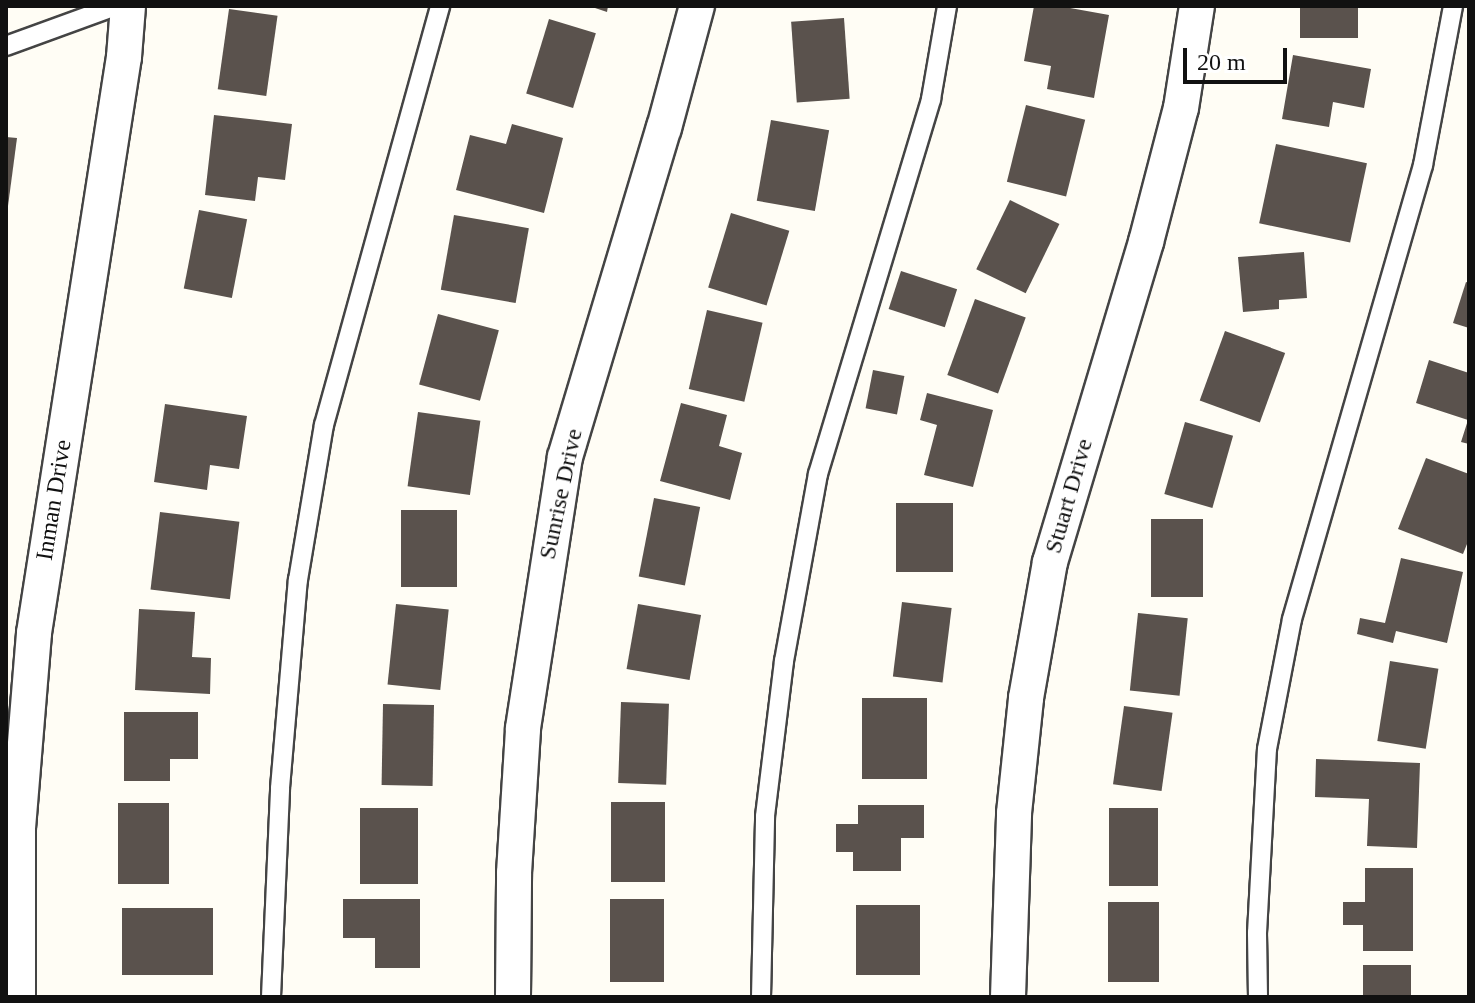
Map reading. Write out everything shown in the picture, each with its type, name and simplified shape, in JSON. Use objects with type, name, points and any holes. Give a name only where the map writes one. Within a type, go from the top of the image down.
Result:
[{"type":"street","name":"Inman Drive","points":[[18,997],[18,828],[34,633],[124,57],[128,6]]},
{"type":"street","name":"Sunrise Drive","points":[[513,997],[514,873],[523,728],[565,457],[664,128],[697,6]]},
{"type":"street","name":"Stuart Drive","points":[[1008,997],[1008,909],[1015,799],[1026,698],[1050,562],[1146,242],[1181,108],[1197,6]]},
{"type":"lane","points":[[6,46],[116,6]]},
{"type":"lane","points":[[271,997],[280,788],[298,580],[324,425],[440,6]]},
{"type":"lane","points":[[761,997],[765,816],[784,661],[818,474],[931,99],[947,6]]},
{"type":"lane","points":[[1258,997],[1257,933],[1267,749],[1292,619],[1423,165],[1453,6]]},
{"type":"building","points":[[589,6],[608,6],[607,12]]},
{"type":"building","points":[[1034,6],[1059,6],[1109,15],[1094,98],[1047,89],[1051,66],[1024,61]]},
{"type":"building","points":[[1300,6],[1358,6],[1358,38],[1300,38]]},
{"type":"building","points":[[229,9],[278,16],[266,96],[218,89]]},
{"type":"building","points":[[844,18],[850,99],[797,102],[791,22]]},
{"type":"building","points":[[549,19],[596,33],[573,108],[526,94]]},
{"type":"building","points":[[1293,55],[1371,69],[1364,108],[1333,102],[1329,127],[1282,119]]},
{"type":"building","points":[[1026,105],[1085,120],[1066,196],[1007,182]]},
{"type":"building","points":[[214,115],[292,124],[285,180],[258,177],[255,201],[205,195]]},
{"type":"building","points":[[771,120],[829,130],[815,211],[757,201]]},
{"type":"building","points":[[512,124],[563,138],[544,213],[456,190],[470,135],[506,144]]},
{"type":"building","points":[[6,137],[17,138],[8,206],[6,206]]},
{"type":"building","points":[[1276,144],[1367,163],[1350,243],[1259,223]]},
{"type":"building","points":[[1010,200],[1059,224],[1026,293],[976,269]]},
{"type":"building","points":[[199,210],[247,219],[232,298],[184,289]]},
{"type":"building","points":[[731,213],[789,231],[767,305],[708,288]]},
{"type":"building","points":[[454,215],[529,228],[516,303],[441,290]]},
{"type":"building","points":[[1304,252],[1307,298],[1279,300],[1279,309],[1243,312],[1238,257]]},
{"type":"building","points":[[901,271],[957,289],[945,327],[889,309]]},
{"type":"building","points":[[1466,282],[1469,283],[1469,328],[1453,323]]},
{"type":"building","points":[[975,299],[1026,317],[998,394],[947,375]]},
{"type":"building","points":[[707,310],[763,323],[744,402],[689,389]]},
{"type":"building","points":[[438,314],[499,330],[480,401],[419,385]]},
{"type":"building","points":[[1225,331],[1285,353],[1260,422],[1200,401]]},
{"type":"building","points":[[1429,360],[1469,373],[1469,444],[1461,442],[1468,420],[1416,403]]},
{"type":"building","points":[[873,370],[904,376],[897,414],[866,408]]},
{"type":"building","points":[[927,393],[993,410],[973,487],[924,475],[937,425],[920,420]]},
{"type":"building","points":[[681,403],[727,415],[719,446],[742,453],[730,500],[660,481]]},
{"type":"building","points":[[165,404],[247,416],[239,469],[210,465],[207,490],[154,482]]},
{"type":"building","points":[[418,412],[480,421],[470,495],[408,486]]},
{"type":"building","points":[[1185,422],[1233,436],[1212,508],[1164,494]]},
{"type":"building","points":[[1426,458],[1469,474],[1469,539],[1463,554],[1398,529]]},
{"type":"building","points":[[654,498],[700,507],[685,585],[639,577]]},
{"type":"building","points":[[896,503],[953,503],[953,572],[896,572]]},
{"type":"building","points":[[401,510],[457,510],[457,587],[401,587]]},
{"type":"building","points":[[160,512],[239,522],[230,599],[150,589]]},
{"type":"building","points":[[1151,519],[1203,519],[1203,597],[1151,597]]},
{"type":"building","points":[[1401,558],[1463,572],[1447,643],[1396,631],[1393,643],[1357,634],[1360,618],[1385,623]]},
{"type":"building","points":[[902,602],[952,608],[942,683],[893,676]]},
{"type":"building","points":[[396,604],[449,610],[440,690],[388,685]]},
{"type":"building","points":[[638,604],[701,615],[690,680],[627,669]]},
{"type":"building","points":[[139,609],[195,612],[192,657],[211,658],[210,694],[135,690]]},
{"type":"building","points":[[1138,613],[1188,618],[1180,696],[1130,691]]},
{"type":"building","points":[[1390,661],[1438,669],[1426,749],[1377,741]]},
{"type":"building","points":[[862,698],[927,698],[927,779],[862,779]]},
{"type":"building","points":[[621,702],[669,704],[666,785],[618,783]]},
{"type":"building","points":[[383,704],[434,705],[433,786],[382,785]]},
{"type":"building","points":[[1124,706],[1173,713],[1162,791],[1113,784]]},
{"type":"building","points":[[124,712],[198,712],[198,759],[170,759],[170,781],[124,781]]},
{"type":"building","points":[[1316,759],[1420,763],[1417,848],[1367,846],[1369,799],[1315,797]]},
{"type":"building","points":[[611,802],[665,802],[665,882],[611,882]]},
{"type":"building","points":[[118,803],[169,803],[169,884],[118,884]]},
{"type":"building","points":[[858,805],[924,805],[924,838],[901,838],[901,871],[853,871],[853,852],[836,852],[836,824],[858,824]]},
{"type":"building","points":[[360,808],[418,808],[418,884],[360,884]]},
{"type":"building","points":[[1109,808],[1158,808],[1158,886],[1109,886]]},
{"type":"building","points":[[1365,868],[1413,868],[1413,951],[1363,951],[1363,925],[1343,925],[1343,902],[1365,902]]},
{"type":"building","points":[[343,899],[420,899],[420,968],[375,968],[375,938],[343,938]]},
{"type":"building","points":[[610,899],[664,899],[664,982],[610,982]]},
{"type":"building","points":[[1108,902],[1159,902],[1159,982],[1108,982]]},
{"type":"building","points":[[856,905],[920,905],[920,975],[856,975]]},
{"type":"building","points":[[122,908],[213,908],[213,975],[122,975]]},
{"type":"building","points":[[1363,965],[1411,965],[1411,997],[1363,997]]}]
